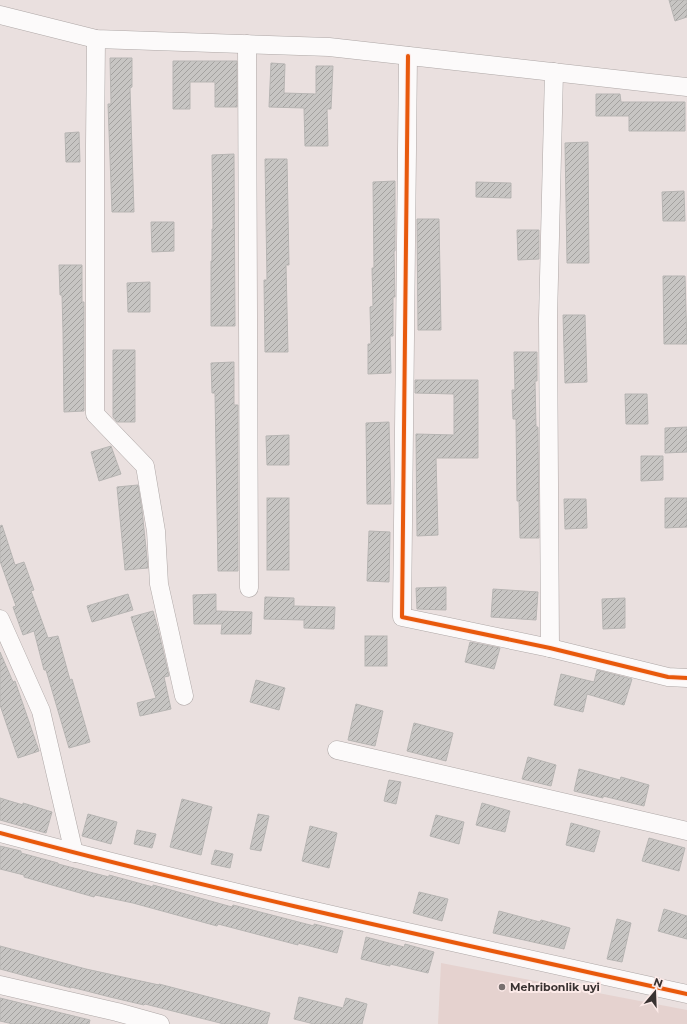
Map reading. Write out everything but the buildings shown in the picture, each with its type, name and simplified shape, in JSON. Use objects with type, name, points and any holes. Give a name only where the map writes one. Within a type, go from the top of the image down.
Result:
[{"type":"street","points":[[0,15],[96,39],[329,47],[687,87]]},
{"type":"street","points":[[96,39],[95,414],[145,466],[156,531],[159,584],[184,696]]},
{"type":"street","points":[[247,44],[249,588]]},
{"type":"street","points":[[408,56],[402,617],[550,648],[668,677],[687,678]]},
{"type":"street","points":[[550,648],[548,319],[554,72]]},
{"type":"street","points":[[0,619],[41,711],[74,853]]},
{"type":"street","points":[[337,750],[687,831]]},
{"type":"street","points":[[0,833],[74,853],[362,922],[687,994]]},
{"type":"street","points":[[0,985],[117,1012],[160,1024]]},
{"type":"shaded area","name":"Mehribonlik uyi","points":[[441,963],[687,1010],[687,1024],[438,1024]]},
{"type":"cycle path","points":[[408,56],[402,617],[550,648],[668,677],[687,678]]},
{"type":"cycle path","points":[[0,833],[171,877],[256,897],[428,937],[687,994]]},
{"type":"place","name":"Mehribonlik uyi","points":[[502,987]]}]
